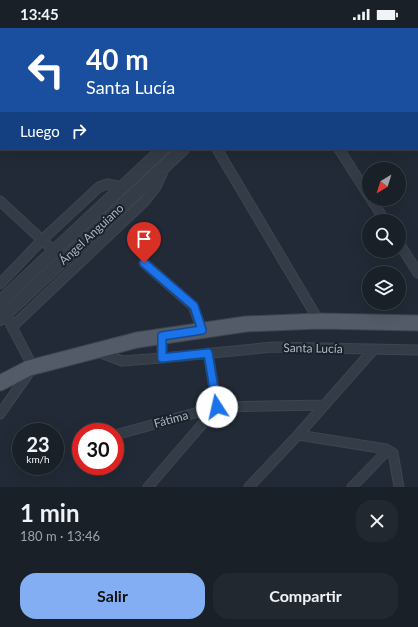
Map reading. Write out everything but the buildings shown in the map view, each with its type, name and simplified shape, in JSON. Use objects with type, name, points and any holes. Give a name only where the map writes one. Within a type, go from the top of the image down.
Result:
[{"type":"main road","points":[[0,383],[29,368],[137,340],[202,330],[246,324],[319,321],[418,323]]},
{"type":"street","name":"Ángel Anguiano","points":[[0,301],[162,150]]},
{"type":"street","name":"Ángel Anguiano","points":[[3,316],[182,150]]},
{"type":"street","points":[[218,150],[319,321]]},
{"type":"street","points":[[340,150],[362,185]]},
{"type":"street","points":[[12,327],[144,202],[156,187],[167,164]]},
{"type":"street","points":[[0,284],[42,240],[99,187],[107,184],[123,187]]},
{"type":"street","points":[[0,201],[54,251]]},
{"type":"street","points":[[406,254],[418,273]]},
{"type":"street","points":[[144,263],[194,306],[202,330]]},
{"type":"street","points":[[0,301],[3,316],[12,327],[33,367],[0,414]]},
{"type":"street","points":[[162,336],[162,358]]},
{"type":"street","name":"Santa Lucía","points":[[96,351],[122,361],[273,347],[418,350]]},
{"type":"street","points":[[249,487],[298,435],[374,349]]},
{"type":"street","points":[[148,487],[217,407],[208,353]]},
{"type":"street","name":"Fátima","points":[[124,433],[217,407],[324,405]]},
{"type":"street","points":[[298,435],[387,449],[393,453],[399,487]]},
{"type":"street","points":[[352,487],[387,449]]},
{"type":"route","points":[[144,263],[194,306],[202,330],[162,336],[162,358],[208,353],[217,407]]}]
